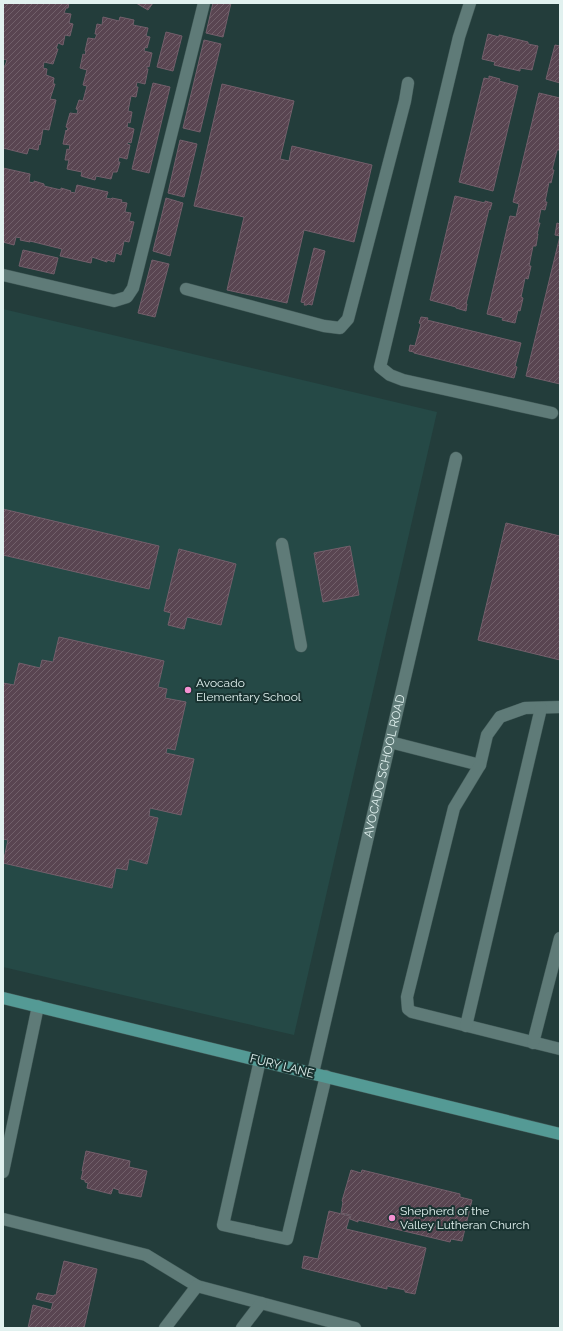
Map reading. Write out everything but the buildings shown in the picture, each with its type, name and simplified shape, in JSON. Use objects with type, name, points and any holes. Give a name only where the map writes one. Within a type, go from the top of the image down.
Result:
[{"type":"main road","name":"FURY LANE","points":[[3,998],[560,1134]]},
{"type":"street","points":[[3,275],[114,301],[127,297],[134,288],[204,3]]},
{"type":"street","points":[[470,3],[459,37],[380,367],[390,375],[404,380],[552,413]]},
{"type":"street","points":[[186,289],[324,326],[340,328],[348,319],[405,101],[408,83]]},
{"type":"street","name":"AVOCADO SCHOOL ROAD","points":[[313,1073],[456,458]]},
{"type":"street","points":[[282,544],[301,646]]},
{"type":"street","points":[[560,707],[525,708],[500,717],[487,735],[480,765],[454,808],[408,997],[408,1009],[412,1012],[560,1049]]},
{"type":"street","points":[[466,1026],[541,708]]},
{"type":"street","points":[[390,742],[480,765]]},
{"type":"street","points":[[533,1043],[560,938]]},
{"type":"street","points":[[3,1172],[38,1006]]},
{"type":"street","points":[[260,1060],[223,1225],[287,1238],[326,1076]]},
{"type":"street","points":[[3,1219],[146,1255],[196,1286],[355,1328]]},
{"type":"street","points":[[165,1328],[196,1286]]},
{"type":"street","points":[[242,1328],[261,1303]]},
{"type":"shaded area","name":"Avocado Elementary School","points":[[3,309],[437,412],[294,1035],[3,967]]},
{"type":"place","name":"Avocado Elementary School","points":[[188,690]]},
{"type":"place","name":"Shepherd of the Valley Lutheran Church","points":[[392,1218]]}]
